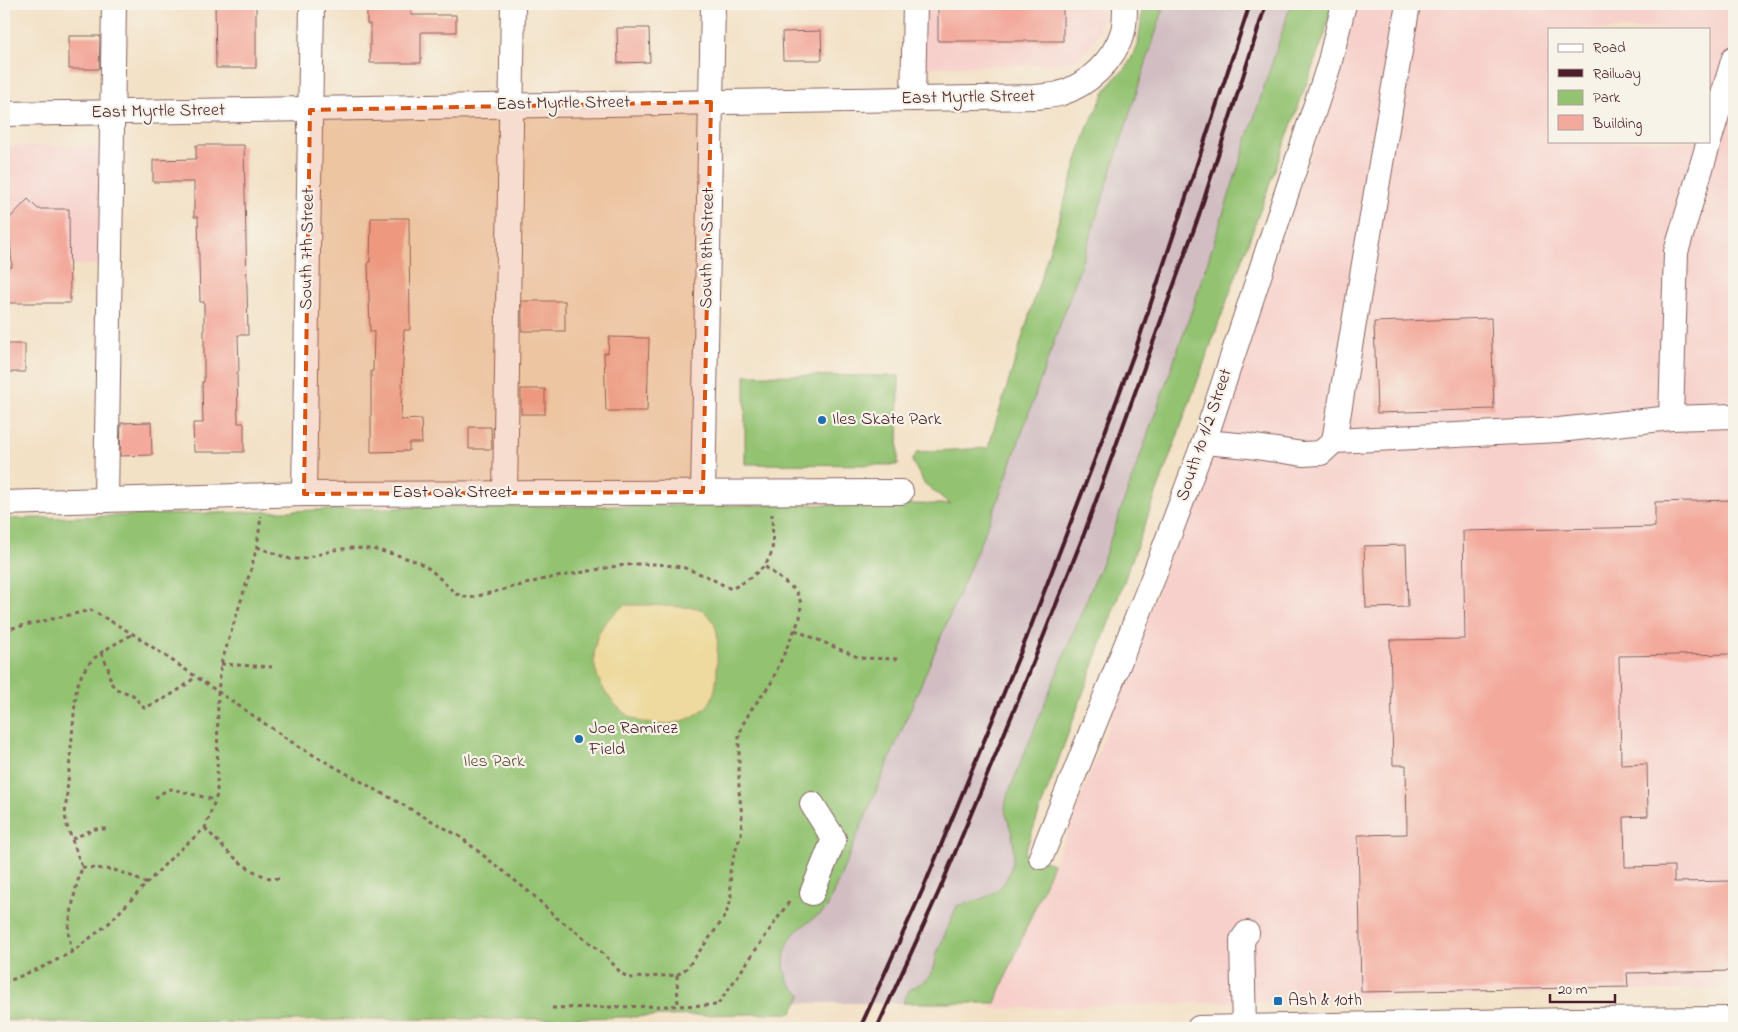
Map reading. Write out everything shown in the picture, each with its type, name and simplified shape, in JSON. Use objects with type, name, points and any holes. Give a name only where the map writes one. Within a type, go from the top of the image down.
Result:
[{"type":"street","points":[[106,500],[114,4]]},
{"type":"street","name":"South 7th Street","points":[[304,494],[312,4]]},
{"type":"street","points":[[505,493],[513,4]]},
{"type":"street","name":"South 8th Street","points":[[703,492],[713,4]]},
{"type":"street","points":[[913,100],[915,4]]},
{"type":"street","name":"East Myrtle Street","points":[[4,114],[1035,97],[1058,94],[1073,88],[1091,77],[1110,59],[1124,29],[1126,4]]},
{"type":"street","name":"South 10 1/2 Street","points":[[1041,857],[1153,578],[1204,442],[1329,65],[1344,4]]},
{"type":"street","points":[[1334,441],[1408,4]]},
{"type":"street","points":[[1710,138],[1734,58]]},
{"type":"street","points":[[1671,418],[1676,252],[1709,142]]},
{"type":"street","points":[[1204,442],[1303,454],[1321,452],[1334,441],[1559,430],[1671,418],[1734,416]]},
{"type":"street","name":"East Oak Street","points":[[4,502],[304,494],[901,492]]},
{"type":"street","points":[[804,893],[834,839],[812,804]]},
{"type":"street","points":[[1244,1027],[1242,940],[1247,933]]},
{"type":"street","points":[[1199,1028],[1644,1024],[1734,1019]]},
{"type":"path","points":[[4,983],[72,952],[108,924],[173,856],[205,828],[217,795],[220,664],[257,547],[262,512]]},
{"type":"path","points":[[257,547],[290,559],[303,559],[334,550],[351,548],[372,549],[418,562],[431,570],[456,594],[470,598],[545,579],[636,564],[682,567],[706,576],[731,589],[743,584],[772,554],[772,513]]},
{"type":"path","points":[[4,630],[91,610],[133,634],[298,747],[459,836],[533,895],[557,918],[606,956],[621,974],[629,978],[677,975],[687,968],[722,922],[729,907],[731,897],[730,868],[741,834],[742,816],[739,791],[740,736],[743,724],[751,710],[771,683],[800,618],[801,603],[796,591],[763,565]]},
{"type":"path","points":[[795,630],[860,658],[901,659]]},
{"type":"path","points":[[72,952],[68,931],[75,891],[82,867],[65,815],[76,692],[79,678],[87,665],[101,653],[133,634]]},
{"type":"path","points":[[101,653],[108,667],[111,683],[116,689],[133,695],[144,708],[183,688],[195,677]]},
{"type":"path","points":[[220,664],[272,667]]},
{"type":"path","points":[[155,798],[165,791],[172,789],[215,800]]},
{"type":"path","points":[[205,828],[232,856],[251,869],[267,877],[283,879]]},
{"type":"path","points":[[72,839],[94,829],[107,829]]},
{"type":"path","points":[[82,867],[114,870],[147,884]]},
{"type":"path","points":[[552,1008],[719,1005],[804,893]]},
{"type":"path","points":[[677,975],[678,1006]]},
{"type":"highlighted area","points":[[711,102],[703,492],[304,494],[310,110]]},
{"type":"shaded area","points":[[922,4],[1103,4],[1097,38],[1080,58],[1064,64],[921,67]]},
{"type":"shaded area","points":[[1165,4],[1291,4],[1192,310],[1106,552],[1008,794],[1004,810],[1015,851],[1011,872],[998,890],[986,897],[969,902],[937,953],[931,975],[925,981],[909,990],[903,1003],[797,1003],[802,994],[793,989],[786,979],[784,962],[787,949],[793,935],[817,917],[1079,271]]},
{"type":"shaded area","points":[[1357,4],[1734,4],[1734,988],[992,1009],[1069,829],[1128,674],[1320,130]]},
{"type":"shaded area","points":[[104,145],[100,265],[4,266],[4,146]]},
{"type":"green space","name":"Iles Park","points":[[1143,4],[1165,4],[1079,271],[997,503],[827,908],[796,931],[789,943],[784,959],[786,976],[789,983],[802,994],[792,1013],[540,1019],[380,1019],[116,1025],[4,1020],[4,519],[426,507],[950,504],[924,483],[912,461],[917,452],[988,448],[1087,129],[1104,94],[1114,79],[1126,68],[1138,46]]},
{"type":"green space","points":[[1291,4],[1333,4],[1324,36],[1024,854],[1053,864],[995,1003],[903,1003],[909,990],[925,981],[931,975],[937,953],[957,906],[979,900],[995,891],[1003,884],[1012,867],[1014,847],[1005,811],[1008,794],[1106,552],[1192,310]]},
{"type":"green space","name":"Iles Skate Park","points":[[745,375],[899,376],[898,465],[745,464]]},
{"type":"sand","points":[[625,605],[698,608],[711,619],[715,625],[717,637],[716,684],[711,700],[701,712],[683,721],[673,723],[653,724],[643,722],[624,713],[605,692],[600,683],[595,664],[596,643],[604,625]]},
{"type":"building","points":[[215,4],[256,4],[256,68],[216,68]]},
{"type":"building","points":[[367,4],[411,4],[411,15],[456,15],[456,32],[421,32],[421,63],[370,63],[370,24],[367,24]]},
{"type":"building","points":[[938,4],[1063,4],[1063,41],[938,41]]},
{"type":"building","points":[[617,28],[649,28],[650,62],[618,63]]},
{"type":"building","points":[[821,31],[822,60],[783,60],[782,32]]},
{"type":"building","points":[[69,36],[100,36],[99,69],[69,69]]},
{"type":"building","points":[[196,145],[244,145],[248,335],[238,335],[239,372],[237,372],[238,423],[244,423],[244,452],[194,452],[193,423],[203,423],[204,302],[200,302],[198,217],[194,217],[194,182],[153,182],[153,160],[196,159]]},
{"type":"building","points":[[28,199],[38,209],[69,209],[70,303],[4,303],[4,267],[12,267],[10,239],[4,232],[4,224]]},
{"type":"building","points":[[371,218],[409,218],[410,330],[404,330],[401,420],[421,419],[422,443],[409,443],[409,451],[371,452],[371,371],[373,371],[374,331],[370,331],[368,262],[370,262]]},
{"type":"building","points":[[522,301],[565,301],[565,331],[522,331]]},
{"type":"building","points":[[1491,318],[1494,409],[1377,413],[1374,322]]},
{"type":"building","points":[[609,337],[649,338],[647,411],[606,411],[604,353],[608,353]]},
{"type":"building","points":[[4,344],[25,344],[25,372],[4,372]]},
{"type":"building","points":[[521,389],[545,389],[545,414],[521,414]]},
{"type":"building","points":[[151,422],[152,455],[120,456],[121,423]]},
{"type":"building","points":[[469,427],[491,427],[492,449],[469,449]]},
{"type":"building","points":[[1734,500],[1734,654],[1619,656],[1621,765],[1647,764],[1648,816],[1624,817],[1625,867],[1674,866],[1674,882],[1734,881],[1734,971],[1627,973],[1628,987],[1361,992],[1358,835],[1407,834],[1406,765],[1393,765],[1390,640],[1465,639],[1463,531],[1655,527],[1655,502]]},
{"type":"building","points":[[1406,545],[1408,607],[1366,608],[1364,546]]},
{"type":"railway","points":[[860,1028],[923,889],[1026,639],[1095,459],[1136,348],[1250,4]]},
{"type":"railway","points":[[877,1028],[940,889],[1084,534],[1198,218],[1266,4]]},
{"type":"place","name":"Iles Skate Park","points":[[822,420]]},
{"type":"place","name":"Joe Ramirez Field","points":[[579,739]]},
{"type":"place","name":"Ash & 10th","points":[[1278,1001]]}]
